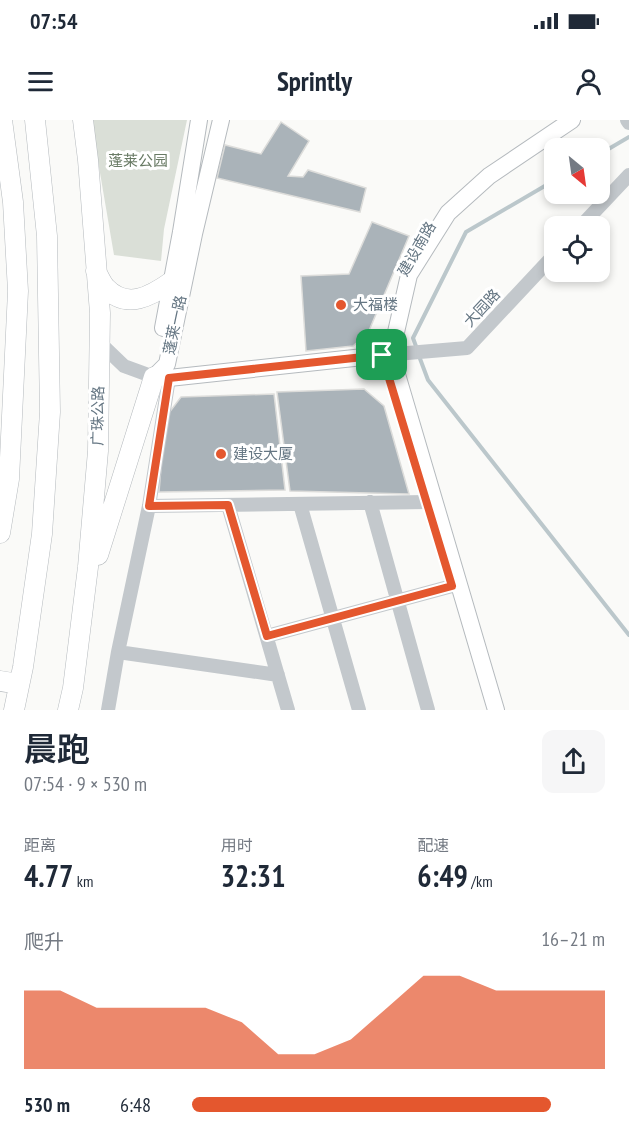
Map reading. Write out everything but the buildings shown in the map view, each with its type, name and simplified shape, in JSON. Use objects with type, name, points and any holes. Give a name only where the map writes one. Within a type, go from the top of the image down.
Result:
[{"type":"highway","points":[[0,533],[9,479],[18,291],[13,202],[5,187],[2,120]]},
{"type":"highway","points":[[14,710],[10,682],[42,534],[50,412],[47,236],[35,120]]},
{"type":"highway","name":"广珠公路","points":[[68,710],[85,595],[98,451],[100,313],[83,120]]},
{"type":"highway","points":[[96,271],[106,288],[120,298],[129,301],[145,297],[171,282]]},
{"type":"highway","points":[[85,595],[161,377]]},
{"type":"main road","name":"蓬莱一路","points":[[161,377],[171,282],[199,120]]},
{"type":"main road","name":"蓬莱一路","points":[[161,377],[167,363],[221,120]]},
{"type":"main road","name":"建设南路","points":[[489,710],[386,355],[387,337],[398,284],[410,257],[439,212],[487,169],[560,120]]},
{"type":"main road","points":[[496,710],[386,355],[409,275],[448,213],[489,176],[572,120]]},
{"type":"main road","points":[[161,377],[386,355]]},
{"type":"street","points":[[591,216],[629,176]]},
{"type":"street","name":"大园路","points":[[386,355],[467,348],[544,266]]},
{"type":"street","points":[[99,342],[124,366],[161,377],[149,506],[108,710]]},
{"type":"street","points":[[370,502],[428,710]]},
{"type":"street","points":[[149,506],[427,502]]},
{"type":"street","points":[[300,504],[359,710]]},
{"type":"street","points":[[228,505],[288,710]]},
{"type":"street","points":[[267,636],[452,586]]},
{"type":"street","points":[[118,652],[278,675]]},
{"type":"green space","name":"蓬莱公园","points":[[91,120],[187,120],[164,229],[161,261],[114,255]]},
{"type":"waterway","points":[[610,148],[629,137]]},
{"type":"waterway","points":[[417,349],[413,338],[466,232],[544,186]]},
{"type":"waterway","points":[[419,356],[428,380],[629,635]]},
{"type":"place","name":"大福楼","points":[[341,305]]},
{"type":"place","name":"建设大厦","points":[[221,454]]},
{"type":"route","points":[[382,355],[452,586],[267,636],[228,505],[149,506],[169,378],[382,355]]}]
